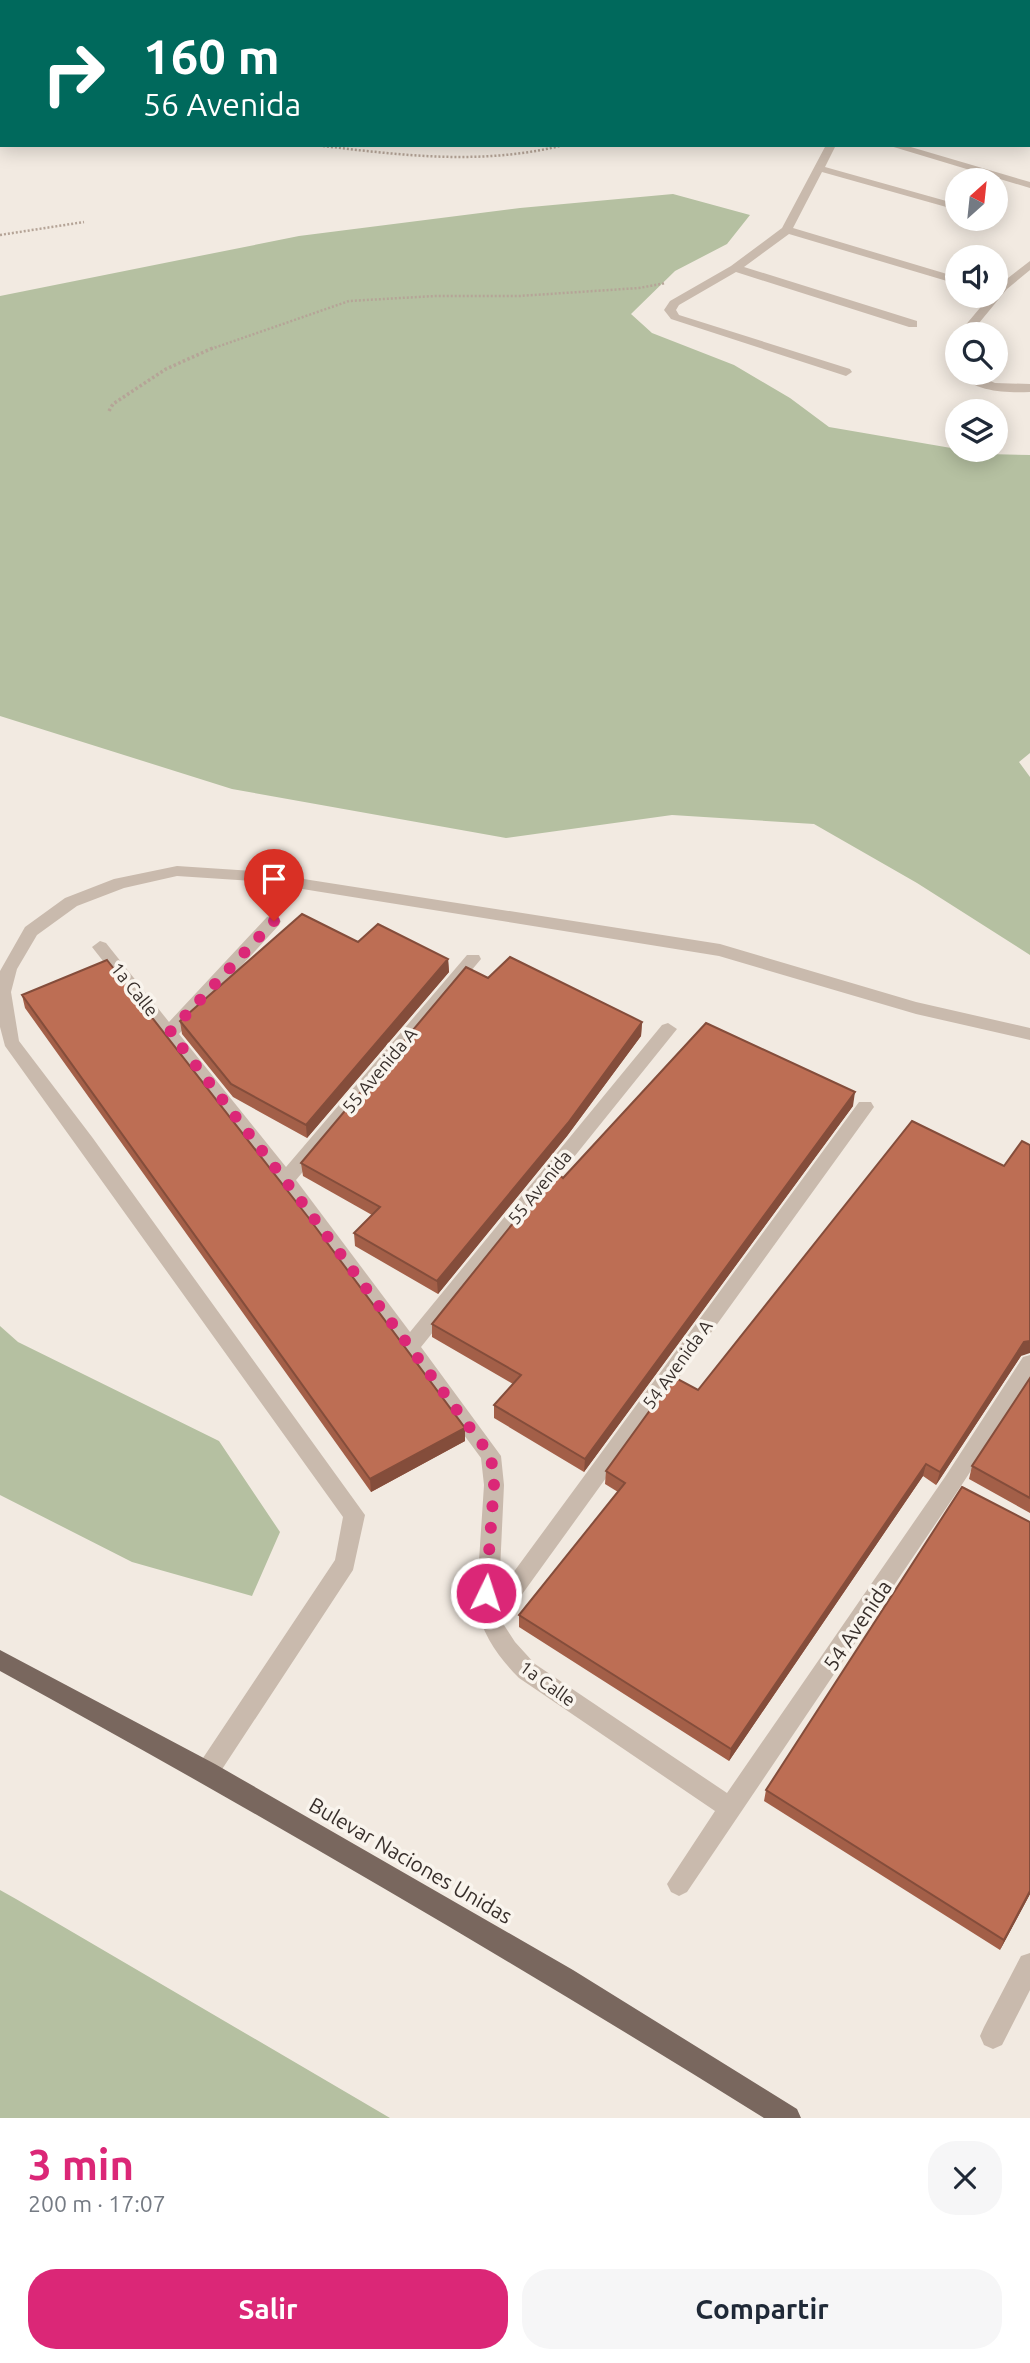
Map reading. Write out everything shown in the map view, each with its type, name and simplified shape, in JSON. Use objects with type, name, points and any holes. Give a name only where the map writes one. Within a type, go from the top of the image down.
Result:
[{"type":"main road","name":"Bulevar Naciones Unidas","points":[[0,1660],[207,1772],[564,1979],[788,2118]]},
{"type":"street","points":[[830,147],[787,230],[735,268],[674,303],[670,310],[675,317],[846,372]]},
{"type":"street","points":[[899,147],[1030,185]]},
{"type":"street","points":[[818,168],[945,204]]},
{"type":"street","points":[[787,230],[945,277]]},
{"type":"street","points":[[974,322],[1003,287],[1030,264]]},
{"type":"street","points":[[735,268],[913,324]]},
{"type":"street","points":[[985,385],[1011,389],[1030,388]]},
{"type":"street","points":[[207,1772],[345,1563],[354,1515],[11,1042],[3,992],[9,969],[32,930],[71,902],[120,883],[177,871],[253,876],[720,950],[916,1008],[1030,1034]]},
{"type":"street","points":[[170,1032],[274,921]]},
{"type":"street","name":"1a Calle","points":[[100,947],[285,1180],[491,1456],[494,1485],[486,1593],[490,1621],[506,1650],[527,1671],[732,1809]]},
{"type":"street","name":"55 Avenida A","points":[[285,1180],[473,959]]},
{"type":"street","name":"55 Avenida","points":[[410,1346],[668,1028]]},
{"type":"street","name":"54 Avenida A","points":[[490,1621],[865,1107]]},
{"type":"street","name":"54 Avenida","points":[[679,1884],[952,1483],[1030,1363]]},
{"type":"street","points":[[952,1483],[975,1496]]},
{"type":"street","points":[[993,2036],[1030,1965]]},
{"type":"path","points":[[339,147],[471,158],[516,155],[554,147]]},
{"type":"path","points":[[0,235],[84,222]]},
{"type":"path","points":[[109,411],[113,404],[166,369],[224,343],[349,301],[546,294],[639,288],[675,281]]},
{"type":"green space","points":[[673,194],[750,215],[727,244],[675,271],[631,314],[652,333],[734,365],[790,398],[829,427],[945,447],[945,462],[1008,462],[1008,454],[1030,455],[1030,753],[1019,762],[1030,777],[1030,955],[917,883],[814,824],[672,815],[506,838],[232,789],[0,716],[0,296],[299,236],[520,208]]},
{"type":"green space","points":[[0,1326],[18,1342],[219,1441],[280,1532],[252,1596],[132,1562],[0,1495]]},
{"type":"green space","points":[[0,1890],[16,1899],[390,2118],[0,2118]]},
{"type":"building","points":[[302,914],[358,942],[378,924],[448,959],[306,1125],[231,1084],[180,1021]]},
{"type":"building","points":[[510,957],[642,1022],[568,1123],[437,1281],[354,1233],[380,1207],[301,1163],[466,967],[488,978]]},
{"type":"building","points":[[107,960],[308,1217],[465,1428],[370,1479],[22,995]]},
{"type":"building","points":[[706,1023],[855,1092],[585,1459],[494,1405],[521,1375],[432,1324],[555,1171],[563,1178]]},
{"type":"building","points":[[912,1121],[1004,1166],[1022,1141],[1030,1145],[1030,1341],[1024,1342],[940,1472],[926,1464],[731,1749],[519,1615],[625,1483],[606,1471],[674,1377],[698,1390]]},
{"type":"building","points":[[1030,1378],[1030,1498],[972,1466]]},
{"type":"building","points":[[962,1487],[1030,1522],[1030,1891],[1004,1940],[766,1790]]},
{"type":"route","points":[[274,921],[170,1032],[301,1201],[491,1456],[494,1485],[486,1593]]}]
